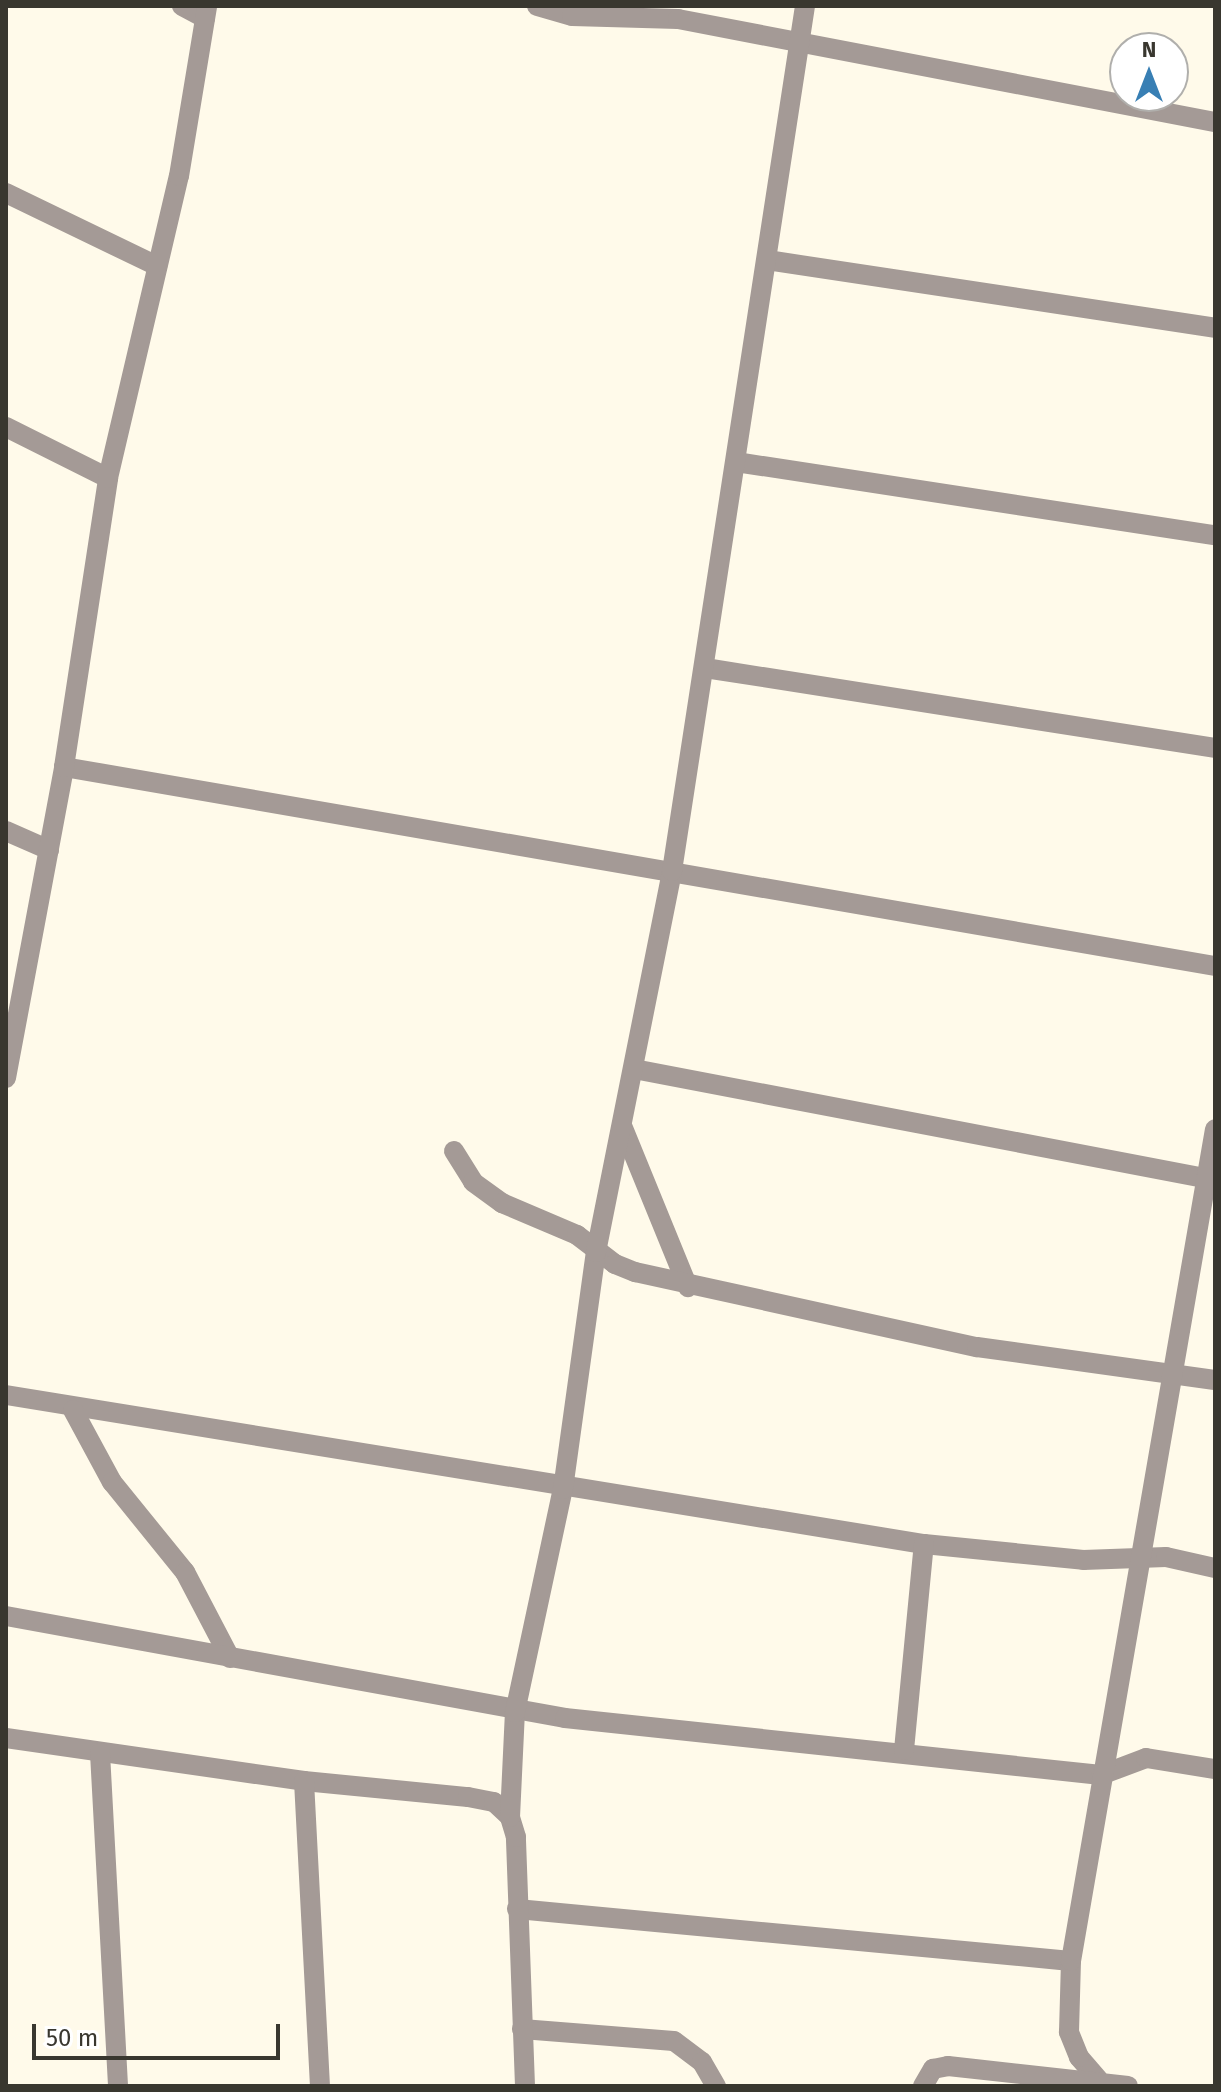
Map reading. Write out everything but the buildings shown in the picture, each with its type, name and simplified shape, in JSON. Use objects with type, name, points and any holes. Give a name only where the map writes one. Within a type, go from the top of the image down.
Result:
[{"type":"street","points":[[6,1078],[9,1046],[64,767],[108,478],[179,176],[206,12],[182,6]]},
{"type":"street","points":[[537,6],[572,16],[678,19],[1215,122]]},
{"type":"street","points":[[525,2086],[516,1837],[510,1817],[515,1712],[563,1489],[596,1252],[672,871],[805,6]]},
{"type":"street","points":[[6,193],[157,266]]},
{"type":"street","points":[[767,260],[1215,328]]},
{"type":"street","points":[[6,427],[108,478]]},
{"type":"street","points":[[736,462],[1215,535]]},
{"type":"street","points":[[705,668],[1215,748]]},
{"type":"street","points":[[64,767],[288,810],[672,871],[1215,966]]},
{"type":"street","points":[[6,831],[49,850]]},
{"type":"street","points":[[634,1069],[1211,1179]]},
{"type":"street","points":[[623,1128],[688,1287]]},
{"type":"street","points":[[1098,2079],[1079,2057],[1069,2032],[1071,1961],[1139,1555],[1211,1179],[1215,1129]]},
{"type":"street","points":[[454,1151],[473,1182],[502,1203],[577,1235],[615,1264],[688,1287],[977,1347],[1175,1372],[1215,1380]]},
{"type":"street","points":[[6,1395],[73,1410],[924,1544],[1083,1560],[1139,1555],[1215,1568]]},
{"type":"street","points":[[73,1410],[112,1482],[185,1572],[230,1658]]},
{"type":"street","points":[[904,1750],[924,1544]]},
{"type":"street","points":[[6,1616],[515,1712],[904,1750],[1101,1775],[1146,1758],[1215,1769]]},
{"type":"street","points":[[6,1738],[304,1781],[468,1797],[494,1802],[510,1817]]},
{"type":"street","points":[[100,1753],[118,2086]]},
{"type":"street","points":[[304,1781],[320,2086]]},
{"type":"street","points":[[517,1909],[1071,1961]]},
{"type":"street","points":[[522,2029],[674,2041],[702,2062],[716,2086]]},
{"type":"street","points":[[923,2086],[933,2069],[948,2066],[1098,2079],[1128,2086]]}]
